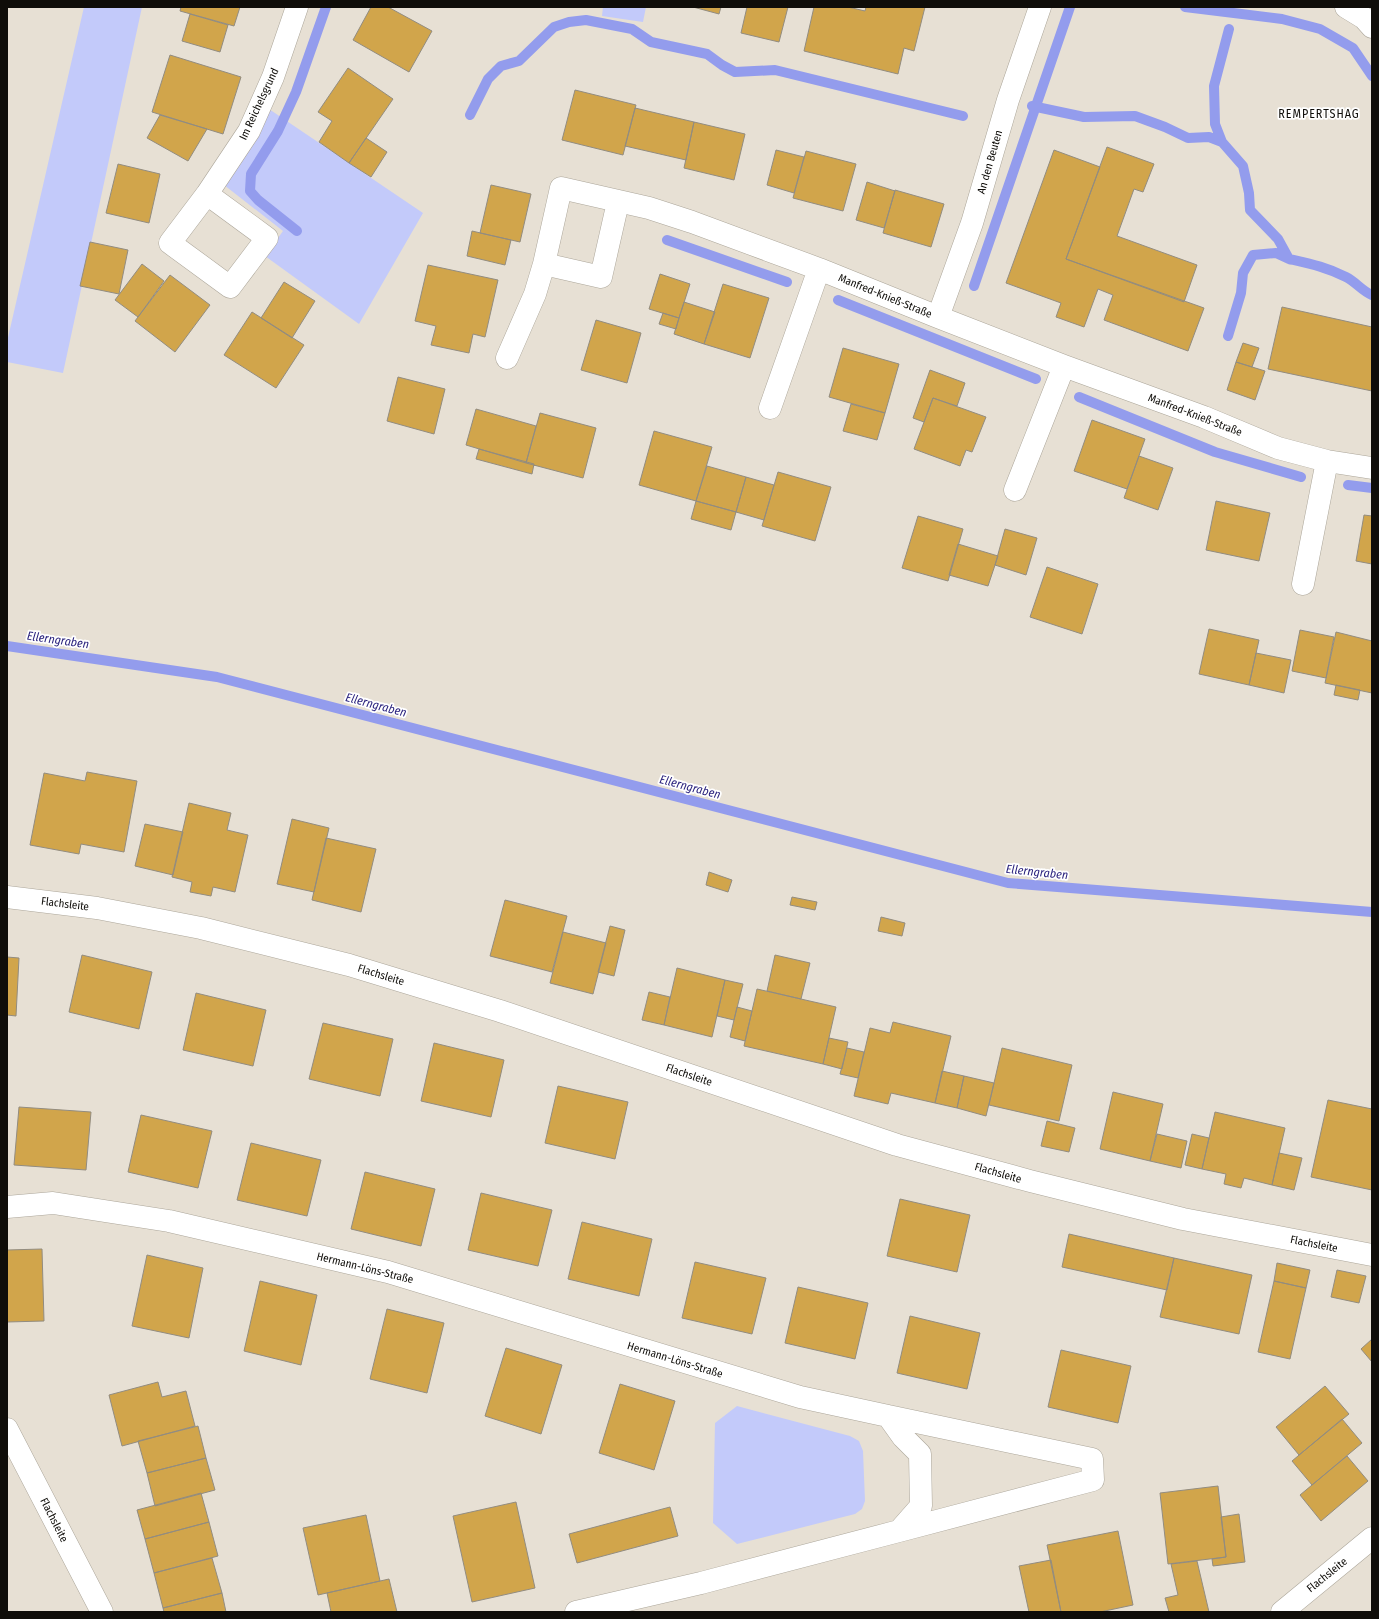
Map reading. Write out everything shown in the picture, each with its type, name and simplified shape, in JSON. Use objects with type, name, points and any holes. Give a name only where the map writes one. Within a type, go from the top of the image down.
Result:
[{"type":"street","name":"Im Reichelsgrund","points":[[207,194],[249,131],[273,77],[297,7]]},
{"type":"street","name":"An den Beuten","points":[[938,317],[972,223],[1008,100],[1040,7]]},
{"type":"street","points":[[1346,7],[1364,18],[1372,27]]},
{"type":"street","name":"Manfred-Knieß-Straße","points":[[507,358],[535,294],[544,264],[561,188],[648,208],[692,222],[819,269],[938,317],[1204,418],[1278,448],[1327,461],[1372,468]]},
{"type":"street","points":[[544,264],[601,277],[618,202]]},
{"type":"street","points":[[770,408],[819,269]]},
{"type":"street","points":[[1015,490],[1064,366]]},
{"type":"street","points":[[1302,584],[1327,461]]},
{"type":"street","name":"Flachsleite","points":[[7,897],[97,908],[193,927],[349,965],[500,1011],[897,1145],[1030,1182],[1183,1219],[1372,1255]]},
{"type":"street","name":"Hermann-Löns-Straße","points":[[7,1207],[53,1203],[169,1221],[373,1269],[800,1397],[1092,1459],[1093,1480],[899,1531]]},
{"type":"street","points":[[576,1612],[701,1583],[899,1531],[921,1506],[920,1454],[903,1437],[888,1416]]},
{"type":"street","name":"Flachsleite","points":[[7,1428],[102,1612]]},
{"type":"street","name":"Flachsleite","points":[[1282,1612],[1372,1538]]},
{"type":"shaded area","points":[[84,7],[142,7],[63,373],[7,362],[7,342]]},
{"type":"shaded area","points":[[603,7],[646,7],[643,22],[602,16]]},
{"type":"shaded area","points":[[263,105],[423,213],[359,324],[265,256],[283,231],[219,181]]},
{"type":"shaded area","points":[[737,1406],[850,1436],[859,1441],[863,1451],[865,1501],[862,1509],[855,1514],[737,1544],[713,1523],[715,1423]]},
{"type":"building","points":[[181,7],[240,7],[234,26],[180,11]]},
{"type":"building","points":[[371,7],[388,7],[432,31],[409,72],[353,40]]},
{"type":"building","points":[[693,7],[721,7],[719,14]]},
{"type":"building","points":[[747,7],[788,7],[779,42],[741,33]]},
{"type":"building","points":[[814,7],[848,7],[865,11],[866,7],[925,7],[914,51],[904,48],[898,74],[804,51]]},
{"type":"building","points":[[190,14],[228,25],[220,52],[182,41]]},
{"type":"building","points":[[170,55],[241,77],[223,134],[152,112]]},
{"type":"building","points":[[348,68],[393,99],[349,163],[319,142],[332,121],[318,112]]},
{"type":"building","points":[[575,90],[636,105],[623,155],[562,140]]},
{"type":"building","points":[[635,108],[694,122],[686,160],[625,146]]},
{"type":"building","points":[[160,115],[207,129],[188,161],[147,138]]},
{"type":"building","points":[[694,122],[745,134],[734,180],[684,168]]},
{"type":"building","points":[[366,138],[387,152],[371,177],[349,163]]},
{"type":"building","points":[[1107,147],[1154,164],[1143,192],[1134,189],[1117,236],[1197,265],[1184,302],[1066,259]]},
{"type":"building","points":[[776,150],[804,157],[794,193],[767,185]]},
{"type":"building","points":[[1054,150],[1100,167],[1066,259],[1204,308],[1188,351],[1104,320],[1113,295],[1098,289],[1084,327],[1056,317],[1061,303],[1006,283]]},
{"type":"building","points":[[806,151],[856,164],[843,211],[793,198]]},
{"type":"building","points":[[118,164],[160,174],[149,223],[106,213]]},
{"type":"building","points":[[867,182],[895,191],[884,228],[856,220]]},
{"type":"building","points":[[491,185],[531,194],[520,242],[480,233]]},
{"type":"building","points":[[895,190],[944,204],[931,247],[883,233]]},
{"type":"building","points":[[472,231],[511,240],[505,265],[467,256]]},
{"type":"building","points":[[90,242],[128,250],[119,294],[80,286]]},
{"type":"building","points":[[142,264],[164,281],[138,317],[115,300]]},
{"type":"building","points":[[428,265],[498,280],[485,337],[473,334],[469,353],[431,345],[436,326],[415,321]]},
{"type":"building","points":[[660,274],[690,284],[679,318],[649,309]]},
{"type":"building","points":[[170,275],[210,305],[175,352],[135,321]]},
{"type":"building","points":[[284,282],[315,301],[292,338],[261,318]]},
{"type":"building","points":[[723,284],[769,298],[750,358],[704,344]]},
{"type":"building","points":[[684,302],[715,312],[704,344],[674,334]]},
{"type":"building","points":[[1282,307],[1372,327],[1372,391],[1268,369]]},
{"type":"building","points":[[252,312],[304,345],[276,388],[224,355]]},
{"type":"building","points":[[663,313],[679,318],[676,329],[659,324]]},
{"type":"building","points":[[596,320],[641,333],[627,383],[581,370]]},
{"type":"building","points":[[1243,343],[1259,348],[1252,367],[1236,362]]},
{"type":"building","points":[[843,348],[899,364],[885,413],[829,397]]},
{"type":"building","points":[[1236,362],[1265,371],[1255,400],[1227,390]]},
{"type":"building","points":[[930,370],[965,383],[957,406],[933,398],[924,422],[913,418]]},
{"type":"building","points":[[398,377],[445,389],[434,434],[387,421]]},
{"type":"building","points":[[933,398],[986,417],[972,452],[966,450],[960,466],[914,449]]},
{"type":"building","points":[[851,404],[885,413],[877,440],[843,431]]},
{"type":"building","points":[[476,409],[536,426],[526,463],[466,445]]},
{"type":"building","points":[[540,413],[596,428],[583,478],[526,463]]},
{"type":"building","points":[[1092,420],[1145,439],[1127,489],[1074,471]]},
{"type":"building","points":[[654,431],[712,447],[696,501],[639,485]]},
{"type":"building","points":[[479,449],[534,464],[532,474],[476,459]]},
{"type":"building","points":[[1139,456],[1173,468],[1158,510],[1124,498]]},
{"type":"building","points":[[707,466],[746,477],[736,512],[696,501]]},
{"type":"building","points":[[778,472],[831,487],[815,541],[762,526]]},
{"type":"building","points":[[746,477],[774,485],[764,520],[736,512]]},
{"type":"building","points":[[696,501],[736,512],[731,530],[691,519]]},
{"type":"building","points":[[1216,501],[1270,513],[1259,561],[1206,550]]},
{"type":"building","points":[[1364,515],[1372,516],[1372,564],[1356,561]]},
{"type":"building","points":[[918,516],[963,529],[948,581],[902,568]]},
{"type":"building","points":[[1005,529],[1037,538],[1026,575],[995,565]]},
{"type":"building","points":[[958,544],[998,556],[988,586],[949,575]]},
{"type":"building","points":[[1047,567],[1098,584],[1082,634],[1030,617]]},
{"type":"building","points":[[1209,629],[1259,640],[1249,685],[1199,674]]},
{"type":"building","points":[[1300,630],[1334,637],[1326,678],[1292,671]]},
{"type":"building","points":[[1336,632],[1372,641],[1372,693],[1325,683]]},
{"type":"building","points":[[1256,653],[1291,660],[1284,693],[1249,685]]},
{"type":"building","points":[[1336,685],[1360,690],[1358,700],[1334,695]]},
{"type":"building","points":[[87,772],[137,781],[124,852],[81,844],[79,854],[30,845],[44,773],[85,781]]},
{"type":"building","points":[[189,803],[231,813],[227,830],[248,835],[235,892],[213,887],[211,896],[190,892],[192,882],[172,877]]},
{"type":"building","points":[[292,819],[329,828],[314,892],[277,884]]},
{"type":"building","points":[[145,824],[183,832],[173,875],[135,866]]},
{"type":"building","points":[[326,838],[376,849],[361,912],[312,900]]},
{"type":"building","points":[[709,872],[732,880],[728,892],[706,885]]},
{"type":"building","points":[[792,897],[817,902],[815,910],[790,905]]},
{"type":"building","points":[[505,900],[567,916],[552,972],[490,956]]},
{"type":"building","points":[[881,917],[905,923],[902,936],[878,931]]},
{"type":"building","points":[[610,926],[625,930],[614,976],[598,972]]},
{"type":"building","points":[[563,932],[606,943],[593,994],[550,983]]},
{"type":"building","points":[[82,955],[152,972],[139,1029],[69,1012]]},
{"type":"building","points":[[775,955],[810,963],[801,999],[767,991]]},
{"type":"building","points":[[7,957],[19,958],[16,1016],[7,1015]]},
{"type":"building","points":[[677,968],[725,980],[712,1037],[664,1025]]},
{"type":"building","points":[[725,980],[743,984],[734,1020],[717,1016]]},
{"type":"building","points":[[757,989],[836,1007],[823,1064],[744,1046]]},
{"type":"building","points":[[649,992],[670,997],[664,1025],[642,1020]]},
{"type":"building","points":[[196,993],[266,1010],[253,1066],[183,1050]]},
{"type":"building","points":[[737,1007],[752,1011],[745,1041],[730,1037]]},
{"type":"building","points":[[893,1022],[951,1036],[935,1103],[891,1093],[888,1104],[854,1096],[870,1028],[890,1033]]},
{"type":"building","points":[[323,1023],[393,1039],[380,1096],[309,1079]]},
{"type":"building","points":[[829,1038],[848,1042],[842,1069],[823,1064]]},
{"type":"building","points":[[434,1043],[504,1060],[491,1117],[421,1101]]},
{"type":"building","points":[[847,1048],[864,1052],[858,1078],[840,1074]]},
{"type":"building","points":[[1002,1048],[1072,1065],[1059,1121],[989,1105]]},
{"type":"building","points":[[942,1071],[964,1076],[957,1108],[935,1103]]},
{"type":"building","points":[[964,1076],[994,1083],[986,1116],[957,1108]]},
{"type":"building","points":[[558,1086],[628,1102],[615,1159],[545,1143]]},
{"type":"building","points":[[1113,1092],[1163,1104],[1150,1161],[1100,1149]]},
{"type":"building","points":[[1328,1100],[1372,1109],[1372,1190],[1311,1177]]},
{"type":"building","points":[[19,1107],[91,1112],[86,1170],[14,1165]]},
{"type":"building","points":[[1215,1112],[1285,1128],[1272,1185],[1244,1178],[1241,1188],[1224,1184],[1226,1174],[1202,1169]]},
{"type":"building","points":[[141,1115],[212,1131],[198,1188],[128,1172]]},
{"type":"building","points":[[1047,1121],[1075,1128],[1069,1152],[1041,1146]]},
{"type":"building","points":[[1157,1134],[1187,1141],[1181,1168],[1150,1161]]},
{"type":"building","points":[[1192,1134],[1209,1138],[1202,1169],[1185,1165]]},
{"type":"building","points":[[251,1143],[321,1160],[307,1216],[237,1200]]},
{"type":"building","points":[[1279,1153],[1302,1158],[1294,1190],[1272,1185]]},
{"type":"building","points":[[365,1172],[435,1189],[421,1246],[351,1229]]},
{"type":"building","points":[[481,1193],[552,1210],[538,1266],[468,1250]]},
{"type":"building","points":[[900,1199],[970,1215],[957,1272],[887,1256]]},
{"type":"building","points":[[582,1222],[652,1239],[639,1296],[568,1279]]},
{"type":"building","points":[[1069,1234],[1174,1258],[1167,1290],[1062,1267]]},
{"type":"building","points":[[42,1249],[44,1321],[7,1322],[7,1250]]},
{"type":"building","points":[[147,1255],[203,1268],[189,1338],[132,1326]]},
{"type":"building","points":[[1174,1258],[1252,1275],[1239,1334],[1160,1317]]},
{"type":"building","points":[[695,1262],[766,1278],[752,1334],[682,1318]]},
{"type":"building","points":[[1277,1263],[1310,1270],[1306,1288],[1274,1281]]},
{"type":"building","points":[[1337,1270],[1366,1276],[1359,1303],[1331,1297]]},
{"type":"building","points":[[260,1281],[317,1295],[301,1365],[244,1351]]},
{"type":"building","points":[[1274,1281],[1306,1288],[1290,1359],[1258,1352]]},
{"type":"building","points":[[798,1287],[868,1303],[855,1359],[785,1343]]},
{"type":"building","points":[[387,1309],[444,1323],[427,1393],[370,1379]]},
{"type":"building","points":[[910,1316],[980,1333],[967,1389],[897,1373]]},
{"type":"building","points":[[1372,1339],[1372,1362],[1361,1349]]},
{"type":"building","points":[[506,1348],[562,1365],[541,1434],[485,1416]]},
{"type":"building","points":[[1061,1350],[1131,1366],[1118,1423],[1048,1407]]},
{"type":"building","points":[[158,1382],[162,1397],[186,1391],[195,1426],[122,1446],[109,1395]]},
{"type":"building","points":[[620,1384],[675,1401],[654,1470],[599,1453]]},
{"type":"building","points":[[1325,1386],[1349,1414],[1299,1455],[1276,1427]]},
{"type":"building","points":[[1342,1419],[1362,1443],[1312,1485],[1292,1461]]},
{"type":"building","points":[[198,1426],[206,1458],[147,1473],[138,1441]]},
{"type":"building","points":[[1347,1456],[1368,1481],[1321,1521],[1300,1495]]},
{"type":"building","points":[[206,1458],[215,1490],[155,1506],[147,1473]]},
{"type":"building","points":[[1218,1486],[1226,1557],[1168,1564],[1160,1493]]},
{"type":"building","points":[[201,1493],[209,1522],[145,1539],[137,1510]]},
{"type":"building","points":[[516,1502],[535,1588],[472,1602],[453,1516]]},
{"type":"building","points":[[670,1507],[678,1536],[577,1563],[569,1534]]},
{"type":"building","points":[[1239,1514],[1245,1562],[1213,1566],[1212,1559],[1226,1557],[1221,1517]]},
{"type":"building","points":[[366,1515],[380,1581],[318,1595],[303,1528]]},
{"type":"building","points":[[209,1522],[218,1556],[154,1573],[145,1539]]},
{"type":"building","points":[[1118,1531],[1133,1605],[1100,1612],[1061,1612],[1047,1545]]},
{"type":"building","points":[[212,1558],[222,1593],[163,1608],[154,1573]]},
{"type":"building","points":[[1051,1560],[1061,1612],[1029,1612],[1019,1566]]},
{"type":"building","points":[[1197,1561],[1209,1612],[1169,1612],[1165,1598],[1178,1595],[1171,1564]]},
{"type":"building","points":[[389,1579],[397,1612],[331,1612],[327,1593]]},
{"type":"building","points":[[222,1593],[226,1612],[164,1612],[163,1608]]},
{"type":"waterway","points":[[297,231],[258,200],[250,191],[251,174],[278,131],[296,92],[326,7]]},
{"type":"waterway","points":[[974,286],[1070,7]]},
{"type":"waterway","points":[[1185,7],[1282,19],[1320,29],[1353,48],[1372,76]]},
{"type":"waterway","points":[[470,115],[488,79],[501,66],[519,61],[554,27],[569,22],[586,20],[632,29],[651,42],[707,54],[735,72],[775,70],[963,116]]},
{"type":"waterway","points":[[1222,142],[1215,124],[1214,86],[1229,29]]},
{"type":"waterway","points":[[1032,106],[1084,117],[1135,116],[1165,127],[1188,138],[1209,137],[1222,142],[1243,166],[1249,193],[1250,210],[1278,239],[1289,259],[1318,266],[1339,274],[1350,279],[1372,295]]},
{"type":"waterway","points":[[667,240],[787,282]]},
{"type":"waterway","points":[[1228,336],[1241,293],[1243,273],[1253,255],[1276,253],[1289,259]]},
{"type":"waterway","points":[[838,300],[1036,379]]},
{"type":"waterway","points":[[1079,397],[1215,452],[1301,477]]},
{"type":"waterway","points":[[1348,485],[1372,488]]},
{"type":"waterway","name":"Ellerngraben","points":[[7,646],[217,677],[1008,883],[1372,912]]},
{"type":"district","name":"REMPERTSHAG","points":[[1319,114]]}]
